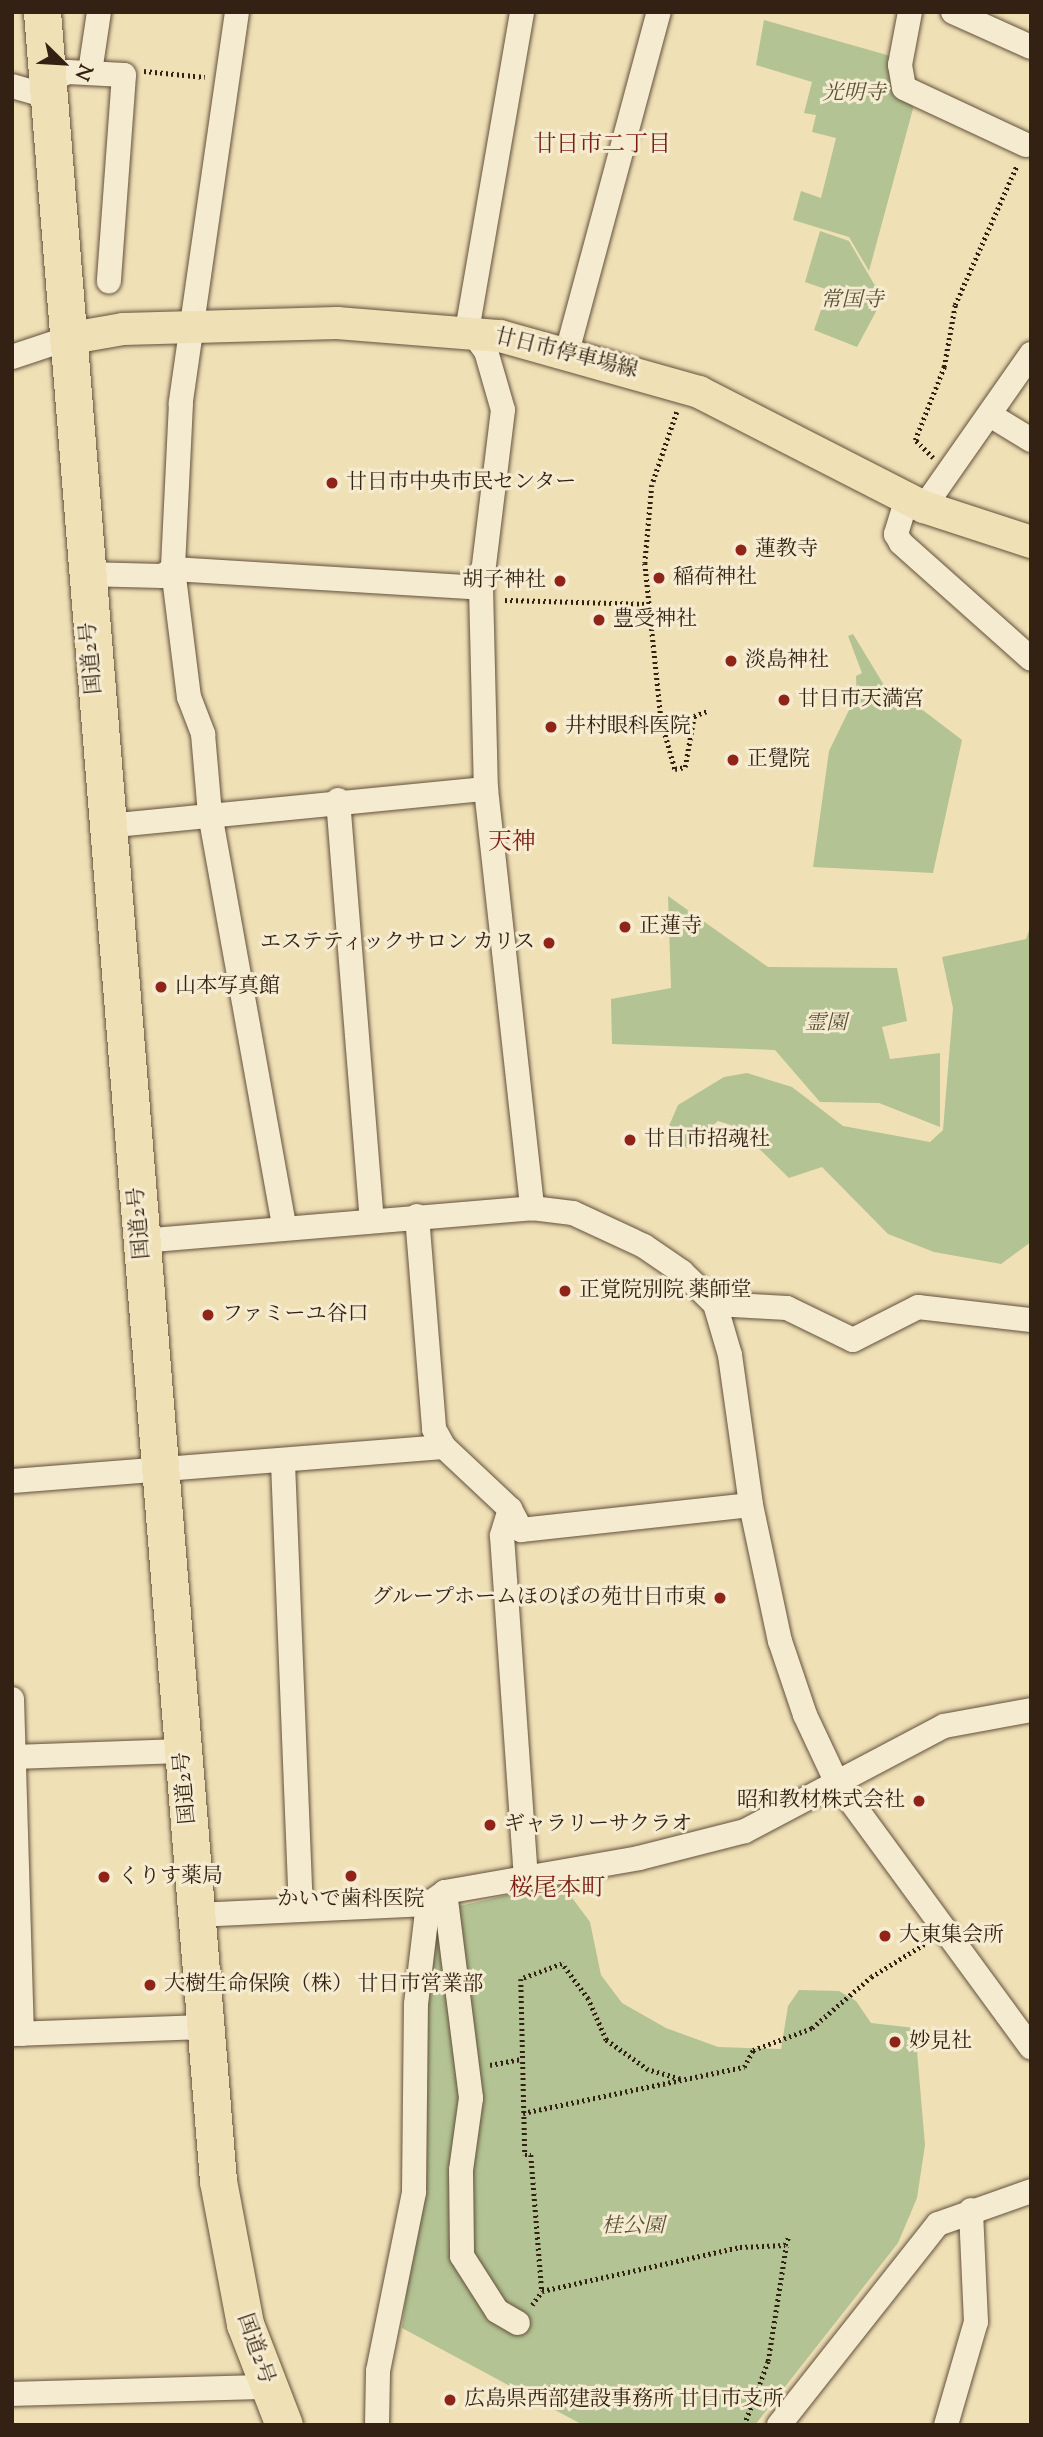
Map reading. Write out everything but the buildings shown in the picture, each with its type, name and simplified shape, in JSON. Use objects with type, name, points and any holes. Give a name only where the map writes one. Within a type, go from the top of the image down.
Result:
[{"type":"highway","name":"国道2号","points":[[42,12],[36,88],[66,340],[223,2229],[245,2324],[267,2387],[284,2425]]},
{"type":"main road","name":"廿日市停車場線","points":[[66,340],[191,327],[391,324],[470,331],[567,352],[699,392],[916,503],[1031,542]]},
{"type":"street","points":[[90,72],[99,12]]},
{"type":"street","points":[[237,12],[230,79],[191,327],[173,569],[211,814],[284,1225]]},
{"type":"street","points":[[522,12],[470,331],[486,351],[503,410],[481,593],[486,789],[532,1208]]},
{"type":"street","points":[[567,352],[659,12]]},
{"type":"street","points":[[910,12],[900,65],[904,88],[1026,145]]},
{"type":"street","points":[[953,12],[1031,47]]},
{"type":"street","points":[[36,88],[68,72],[124,75],[109,281]]},
{"type":"street","points":[[12,357],[66,340]]},
{"type":"street","points":[[1031,354],[949,474],[916,503],[896,534],[901,543],[1031,659]]},
{"type":"street","points":[[990,415],[1031,440]]},
{"type":"street","points":[[84,574],[162,576],[173,569],[481,593]]},
{"type":"street","points":[[107,826],[338,800],[486,789]]},
{"type":"street","points":[[338,800],[372,1221]]},
{"type":"street","points":[[141,1241],[284,1225],[532,1208],[573,1213],[644,1245],[715,1304],[730,1355],[751,1505],[780,1642],[836,1782],[947,1929],[1031,2047]]},
{"type":"street","points":[[416,1216],[434,1429],[443,1447],[510,1509],[521,1530],[751,1505]]},
{"type":"street","points":[[715,1304],[787,1308],[853,1340],[918,1307],[1031,1321]]},
{"type":"street","points":[[12,1481],[283,1463],[443,1447]]},
{"type":"street","points":[[283,1463],[300,1910]]},
{"type":"street","points":[[510,1509],[502,1536],[526,1877]]},
{"type":"street","points":[[12,1699],[17,2034],[205,2027]]},
{"type":"street","points":[[196,1915],[300,1910],[436,1898],[745,1831],[944,1726],[1031,1710]]},
{"type":"street","points":[[13,1757],[183,1751]]},
{"type":"street","points":[[436,1898],[471,2098],[461,2169],[462,2256],[497,2311],[518,2323]]},
{"type":"street","points":[[377,2425],[378,2371],[414,2192],[416,2004],[436,1898]]},
{"type":"street","points":[[779,2425],[905,2258],[937,2224],[1031,2191]]},
{"type":"street","points":[[946,2425],[976,2322],[971,2210]]},
{"type":"street","points":[[12,2394],[267,2387]]},
{"type":"path","points":[[124,75],[124,69],[230,79]]},
{"type":"path","points":[[949,474],[915,440],[944,367],[955,305],[1026,145]]},
{"type":"path","points":[[677,411],[652,485],[648,604],[661,719],[675,769],[685,767],[694,716],[707,711]]},
{"type":"path","points":[[481,593],[648,604]]},
{"type":"path","points":[[523,2113],[744,2067],[753,2050],[812,2028],[871,1977],[947,1929]]},
{"type":"path","points":[[680,2079],[648,2070],[606,2040],[588,1999],[562,1964],[521,1979],[520,2059],[528,2094],[523,2113],[522,2156],[531,2155],[542,2291],[740,2247],[776,2247],[788,2238],[768,2361],[744,2425]]},
{"type":"path","points":[[477,2068],[520,2059]]},
{"type":"green space","name":"光明寺","points":[[764,20],[894,57],[914,105],[869,271],[849,237],[793,220],[801,191],[821,198],[836,138],[812,132],[816,115],[804,113],[812,82],[756,65]]},
{"type":"green space","name":"常国寺","points":[[820,231],[849,241],[874,284],[887,291],[857,347],[814,330],[828,290],[805,282]]},
{"type":"green space","points":[[853,634],[890,695],[924,711],[962,740],[933,873],[813,867],[829,751],[849,710],[857,706],[856,676],[862,673],[848,636]]},
{"type":"green space","name":"霊園","points":[[668,896],[768,967],[897,968],[907,1021],[882,1027],[890,1059],[940,1053],[940,1127],[879,1103],[820,1102],[775,1050],[612,1044],[611,999],[671,988]]},
{"type":"green space","points":[[1031,925],[1031,1242],[1001,1264],[934,1252],[888,1234],[822,1167],[789,1178],[737,1127],[718,1121],[687,1148],[665,1135],[678,1105],[724,1077],[747,1073],[792,1087],[843,1126],[930,1142],[943,1130],[953,1008],[942,957],[1026,939]]},
{"type":"green space","name":"桂公園","points":[[561,1883],[590,1922],[601,1975],[622,2003],[666,2028],[718,2047],[781,2049],[788,2006],[799,1990],[839,1991],[856,2001],[871,2023],[915,2028],[925,2145],[917,2198],[898,2243],[755,2425],[583,2425],[402,2328],[422,2170],[421,2004],[437,1916],[442,1910]]},
{"type":"place","name":"廿日市中央市民センター","points":[[332,483]]},
{"type":"place","name":"蓮教寺","points":[[741,550]]},
{"type":"place","name":"稲荷神社","points":[[659,578]]},
{"type":"place","name":"胡子神社","points":[[560,581]]},
{"type":"place","name":"豊受神社","points":[[599,620]]},
{"type":"place","name":"淡島神社","points":[[731,661]]},
{"type":"place","name":"廿日市天満宮","points":[[784,700]]},
{"type":"place","name":"井村眼科医院","points":[[551,727]]},
{"type":"place","name":"正覺院","points":[[733,760]]},
{"type":"place","name":"正蓮寺","points":[[625,927]]},
{"type":"place","name":"エステティックサロン カリス","points":[[549,943]]},
{"type":"place","name":"山本写真館","points":[[161,987]]},
{"type":"place","name":"廿日市招魂社","points":[[630,1140]]},
{"type":"place","name":"正覚院別院 薬師堂","points":[[565,1291]]},
{"type":"place","name":"ファミーユ谷口","points":[[208,1315]]},
{"type":"place","name":"グループホームほのぼの苑廿日市東","points":[[720,1598]]},
{"type":"place","name":"昭和教材株式会社","points":[[919,1801]]},
{"type":"place","name":"ギャラリーサクラオ","points":[[490,1825]]},
{"type":"place","name":"かいで歯科医院","points":[[351,1876]]},
{"type":"place","name":"くりす薬局","points":[[104,1877]]},
{"type":"place","name":"大東集会所","points":[[885,1936]]},
{"type":"place","name":"大樹生命保険（株） 廿日市営業部","points":[[150,1985]]},
{"type":"place","name":"妙見社","points":[[895,2042]]},
{"type":"place","name":"広島県西部建設事務所 廿日市支所","points":[[450,2400]]},
{"type":"district","name":"廿日市二丁目","points":[[602,146]]},
{"type":"district","name":"天神","points":[[512,844]]},
{"type":"district","name":"桜尾本町","points":[[557,1890]]}]
